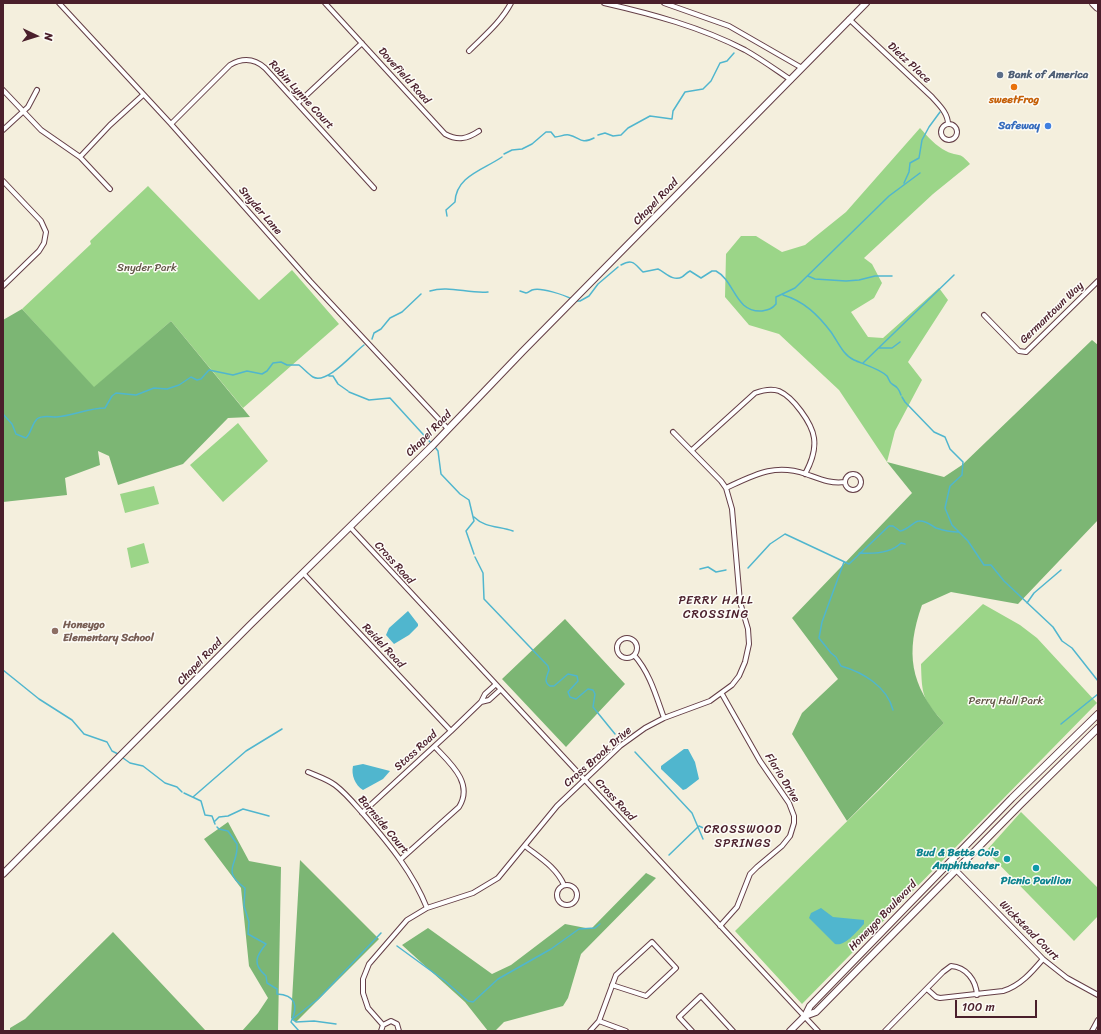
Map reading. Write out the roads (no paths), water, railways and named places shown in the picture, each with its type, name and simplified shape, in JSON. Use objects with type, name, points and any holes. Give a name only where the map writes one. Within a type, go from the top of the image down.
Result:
[{"type":"highway","points":[[1094,3],[1098,8]]},
{"type":"street","name":"Snyder Lane","points":[[59,3],[171,124],[310,281],[448,429]]},
{"type":"street","name":"Dovefield Road","points":[[325,3],[445,134],[460,139],[478,132]]},
{"type":"street","points":[[469,51],[496,24],[511,3]]},
{"type":"street","points":[[604,3],[666,19],[705,33],[745,50],[791,80]]},
{"type":"street","points":[[664,3],[729,26],[802,68]]},
{"type":"street","name":"Chapel Road","points":[[3,874],[448,429],[866,3]]},
{"type":"street","name":"Dietz Place","points":[[850,19],[932,97],[942,108],[948,119],[948,124]]},
{"type":"street","points":[[298,103],[362,44]]},
{"type":"street","name":"Robin Lynne Court","points":[[171,124],[217,76],[230,65],[239,61],[253,60],[260,64],[298,103],[374,188]]},
{"type":"street","points":[[3,90],[41,130],[80,157],[110,189]]},
{"type":"street","points":[[3,130],[32,102],[37,90]]},
{"type":"street","points":[[80,157],[110,125],[143,95]]},
{"type":"street","name":"Dietz Place","points":[[948,124],[953,125],[957,131],[955,138],[950,140],[944,139],[941,134],[943,126],[948,124]]},
{"type":"street","points":[[3,181],[41,221],[46,232],[44,243],[39,251],[3,286]]},
{"type":"street","name":"Germantown Way","points":[[984,315],[1019,351],[1026,352],[1098,281]]},
{"type":"street","points":[[692,450],[750,397],[765,390],[779,391],[786,395],[798,408],[809,422],[813,431],[814,452],[805,474]]},
{"type":"street","name":"Cross Brook Drive","points":[[383,1025],[372,1015],[364,1001],[362,985],[364,973],[369,964],[408,920],[427,908],[460,898],[484,887],[498,878],[557,806],[620,746],[645,728],[664,718],[710,701],[722,694],[739,676],[746,662],[749,644],[748,629],[740,594],[733,516],[726,488],[716,474],[673,432]]},
{"type":"street","points":[[726,488],[759,472],[786,469],[828,482],[845,482]]},
{"type":"street","name":"Cross Road","points":[[350,527],[584,781],[818,1031]]},
{"type":"street","name":"Reidel Road","points":[[303,573],[452,731]]},
{"type":"street","points":[[625,638],[634,641],[636,647],[634,654],[627,658],[622,656],[617,650],[619,642],[625,638]]},
{"type":"street","points":[[634,654],[650,678],[664,718]]},
{"type":"street","name":"Stoss Road","points":[[362,813],[452,731],[481,702],[485,694],[495,685]]},
{"type":"street","name":"Stoss Road","points":[[481,702],[489,700],[500,690]]},
{"type":"street","name":"Florio Drive","points":[[720,926],[737,907],[750,874],[757,866],[782,846],[790,836],[794,823],[794,816],[789,802],[760,761],[722,694]]},
{"type":"street","name":"Honeygo Boulevard","points":[[790,1031],[805,1016],[810,1006],[892,921],[1040,770],[1098,714]]},
{"type":"street","name":"Honeygo Boulevard","points":[[805,1016],[816,1012],[1098,728]]},
{"type":"street","points":[[400,859],[459,807],[462,801],[462,780],[435,747]]},
{"type":"street","name":"Barnside Court","points":[[308,772],[325,778],[335,785],[362,813],[400,859],[413,878],[427,908]]},
{"type":"street","points":[[525,846],[550,865],[559,875],[564,885]]},
{"type":"street","name":"Wickstead Court","points":[[956,870],[1044,959],[1067,978],[1098,995]]},
{"type":"street","points":[[564,885],[571,885],[577,892],[576,901],[570,904],[564,904],[558,896],[559,890],[564,885]]},
{"type":"street","points":[[590,1031],[599,1020],[612,985],[616,976],[652,942],[676,968],[646,996],[612,985]]},
{"type":"street","points":[[927,989],[936,997],[940,998],[995,994],[1011,989],[1023,980],[1044,959]]},
{"type":"street","points":[[885,1031],[946,969],[954,966],[961,968],[973,979],[977,988],[977,995]]},
{"type":"street","points":[[692,1031],[679,1017],[701,996],[733,1031]]},
{"type":"street","points":[[599,1020],[626,1031]]},
{"type":"street","points":[[1092,1031],[1098,1020]]},
{"type":"street","points":[[381,1031],[383,1025],[388,1021],[394,1022],[398,1026],[399,1031]]},
{"type":"water","points":[[408,611],[418,626],[409,635],[394,644],[386,635],[389,628]]},
{"type":"water","points":[[684,749],[688,749],[695,762],[699,779],[683,790],[661,769],[661,766]]},
{"type":"water","points":[[363,764],[390,771],[383,779],[363,790],[356,783],[353,776],[353,766]]},
{"type":"water","points":[[821,908],[833,917],[864,920],[864,924],[847,941],[835,944],[809,918],[811,913]]},
{"type":"waterway","points":[[598,135],[605,133],[613,136],[621,135],[628,128],[650,116],[672,119],[673,111],[685,92],[703,89],[711,81],[720,63],[727,61],[734,53]]},
{"type":"waterway","points":[[904,183],[909,172],[910,163],[919,158],[922,140],[940,112]]},
{"type":"waterway","points":[[504,154],[512,150],[522,149],[532,144],[546,132],[551,132],[555,137],[569,135],[583,141],[594,138]]},
{"type":"waterway","points":[[447,216],[446,210],[455,202],[460,186],[465,180],[502,157]]},
{"type":"waterway","points":[[621,265],[632,262],[643,272],[658,269],[675,278],[682,277],[690,271],[701,278],[712,271],[716,271],[722,276],[746,307],[753,310],[768,310],[776,304],[776,297],[795,288],[889,196],[920,173]]},
{"type":"waterway","points":[[576,301],[580,301],[589,296],[598,284],[618,267]]},
{"type":"waterway","points":[[863,363],[954,275]]},
{"type":"waterway","points":[[808,276],[815,279],[846,281],[859,280],[875,276],[892,276]]},
{"type":"waterway","points":[[430,291],[437,289],[451,289],[473,292],[488,292]]},
{"type":"waterway","points":[[520,291],[526,293],[536,289],[547,290],[572,299]]},
{"type":"waterway","points":[[372,339],[374,333],[381,329],[390,318],[402,312],[421,294]]},
{"type":"waterway","points":[[783,295],[798,301],[816,314],[850,358],[884,373],[891,383],[898,388],[901,395]]},
{"type":"waterway","points":[[879,348],[892,348],[900,342]]},
{"type":"waterway","points":[[3,414],[12,424],[16,434],[26,438],[35,421],[39,418],[56,417],[105,408],[112,396],[116,393],[136,395],[154,388],[167,389],[179,385],[191,377],[197,380],[201,379],[209,370],[233,375],[247,371],[262,374],[267,371],[273,363],[281,362],[287,365],[299,365],[311,376],[319,378],[340,367],[364,345]]},
{"type":"waterway","points":[[329,376],[333,376],[338,384],[348,391]]},
{"type":"waterway","points":[[349,392],[369,400],[390,398],[431,443]]},
{"type":"waterway","points":[[902,397],[934,432],[945,437],[950,449],[963,462],[962,475],[950,486],[945,508],[952,525],[968,541],[984,565],[991,565],[1004,581],[1053,627],[1062,641],[1072,648],[1098,681]]},
{"type":"waterway","points":[[435,447],[438,451],[441,474],[460,494],[469,500],[474,521],[466,531],[474,554]]},
{"type":"waterway","points":[[474,517],[478,521],[487,525],[513,531]]},
{"type":"waterway","points":[[748,568],[770,544],[785,534],[849,564],[889,526],[893,526],[900,531],[906,529],[917,521],[922,521],[938,529],[958,532]]},
{"type":"waterway","points":[[859,553],[882,552],[892,549],[901,543],[905,544]]},
{"type":"waterway","points":[[475,557],[483,573],[484,599],[548,666],[549,670],[546,681],[547,683],[550,686],[554,686],[568,674],[577,676],[578,681],[568,692],[570,697],[576,699],[588,689],[593,690],[595,694],[593,707],[615,734]]},
{"type":"waterway","points":[[844,562],[822,622],[819,638],[836,657],[841,666],[857,672],[873,681],[890,701],[893,710]]},
{"type":"waterway","points":[[700,569],[708,567],[716,572],[726,570]]},
{"type":"waterway","points":[[1027,603],[1034,593],[1061,570]]},
{"type":"waterway","points":[[3,670],[39,699],[72,720],[84,734],[107,742],[112,751],[118,754]]},
{"type":"waterway","points":[[1061,724],[1098,694]]},
{"type":"waterway","points":[[193,797],[246,751],[282,729]]},
{"type":"waterway","points":[[635,752],[692,813],[703,839]]},
{"type":"waterway","points":[[123,758],[130,763],[143,766],[165,783],[177,787],[182,792]]},
{"type":"waterway","points":[[184,793],[201,801],[205,815],[212,816],[215,824]]},
{"type":"waterway","points":[[214,822],[219,817],[228,816],[243,809],[269,816]]},
{"type":"waterway","points":[[699,826],[712,832],[723,830]]},
{"type":"waterway","points":[[669,855],[699,826]]},
{"type":"waterway","points":[[217,827],[228,831],[237,844],[236,857],[232,867],[232,872],[233,876],[245,888],[244,906],[249,922],[248,934],[266,944],[258,956],[257,964],[266,976],[267,983],[277,989],[277,994],[288,996],[294,1002],[295,1011],[291,1022],[299,1031]]},
{"type":"waterway","points":[[397,946],[445,981],[468,1001],[473,1002],[498,979],[551,949],[579,929],[595,928],[600,924]]},
{"type":"waterway","points":[[294,1018],[318,999],[381,933]]},
{"type":"waterway","points":[[292,1019],[296,1022],[314,1021],[336,1024]]},
{"type":"waterway","points":[[99,1031],[106,1031]]},
{"type":"place","name":"Bank of America","points":[[1000,75]]},
{"type":"place","name":"sweetFrog","points":[[1014,87]]},
{"type":"place","name":"Safeway","points":[[1048,126]]},
{"type":"place","name":"Honeygo Elementary School","points":[[55,631]]},
{"type":"place","name":"Bud & Bette Cole Amphitheater","points":[[1007,859]]},
{"type":"place","name":"Picnic Pavilion","points":[[1036,868]]},
{"type":"district","name":"PERRY HALL CROSSING","points":[[716,608]]},
{"type":"district","name":"CROSSWOOD SPRINGS","points":[[743,837]]},
{"type":"park label","name":"Snyder Park","points":[[147,268]]},
{"type":"park label","name":"Perry Hall Park","points":[[1006,701]]}]
